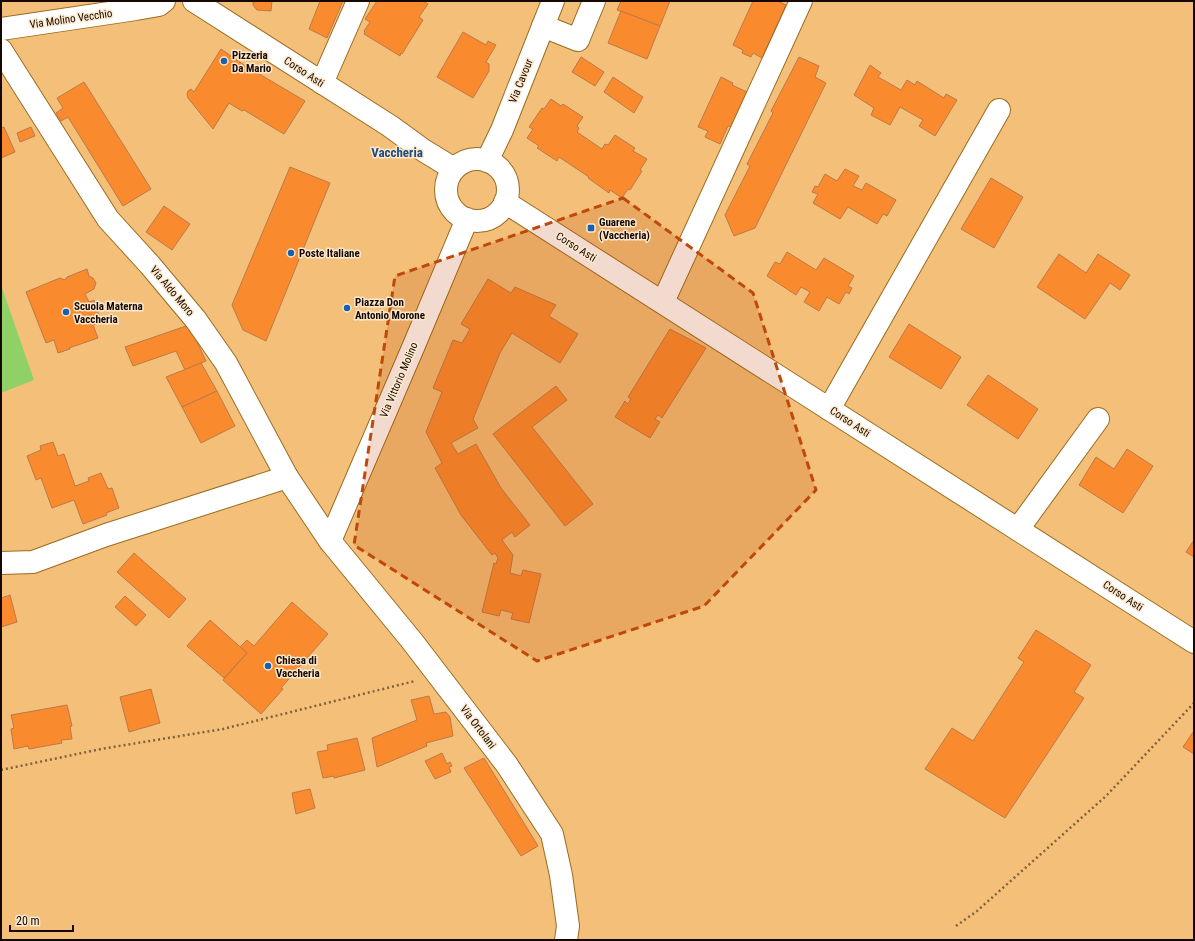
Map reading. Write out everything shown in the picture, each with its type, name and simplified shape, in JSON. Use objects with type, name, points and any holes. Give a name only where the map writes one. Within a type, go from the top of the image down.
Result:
[{"type":"street","name":"Via Molino Vecchio","points":[[1,28],[136,9],[159,5],[164,1]]},
{"type":"street","name":"Corso Asti","points":[[194,1],[390,126],[423,150],[454,169]]},
{"type":"street","points":[[322,83],[358,1]]},
{"type":"street","name":"Via Cavour","points":[[487,161],[502,130],[553,1]]},
{"type":"street","points":[[543,26],[578,40],[594,1]]},
{"type":"street","points":[[663,302],[801,1]]},
{"type":"street","name":"Via Aldo Moro","points":[[1,50],[108,219],[150,264],[196,320],[226,364],[287,477],[330,541]]},
{"type":"street","points":[[829,408],[999,110]]},
{"type":"street","points":[[478,159],[487,161],[495,165],[502,172],[506,182],[507,192],[505,202],[494,216],[485,220],[476,221],[467,219],[451,207],[447,198],[446,187],[449,177],[454,169],[461,163],[478,159]]},
{"type":"street","name":"Corso Asti","points":[[505,202],[1194,642]]},
{"type":"street","name":"Via Vittorio Molino","points":[[330,541],[467,219]]},
{"type":"street","points":[[1018,529],[1098,419]]},
{"type":"street","points":[[1,563],[33,562],[106,535],[287,477]]},
{"type":"street","name":"Via Ortolani","points":[[330,541],[412,641],[507,765],[552,834],[561,874],[568,926],[566,940]]},
{"type":"path","points":[[1,770],[101,749],[223,729],[438,675]]},
{"type":"path","points":[[956,926],[977,911],[1106,796],[1194,703]]},
{"type":"highlighted area","points":[[623,198],[753,293],[816,490],[704,606],[537,661],[354,545],[395,276]]},
{"type":"green space","points":[[1,285],[34,380],[1,393]]},
{"type":"building","points":[[253,1],[272,1],[271,11],[257,10],[253,5]]},
{"type":"building","points":[[320,1],[343,1],[327,38],[309,29]]},
{"type":"building","points":[[377,1],[423,1],[428,4],[419,17],[423,20],[400,56],[364,34],[364,31],[370,22],[365,19]]},
{"type":"building","points":[[621,1],[670,1],[660,26],[617,10]]},
{"type":"building","points":[[753,1],[778,1],[786,5],[762,58],[753,53],[751,57],[742,53],[743,50],[733,45]]},
{"type":"building","points":[[621,11],[660,26],[647,59],[608,43]]},
{"type":"building","points":[[463,32],[486,45],[488,41],[496,45],[486,62],[489,64],[489,71],[473,98],[437,77]]},
{"type":"building","points":[[221,49],[244,65],[305,101],[284,134],[244,110],[242,111],[229,103],[213,129],[188,98],[188,91],[191,89],[194,92]]},
{"type":"building","points":[[581,57],[604,72],[595,86],[572,72]]},
{"type":"building","points":[[799,57],[819,66],[815,77],[826,83],[755,228],[734,236],[725,215],[750,166],[747,164],[773,113],[771,111]]},
{"type":"building","points":[[870,65],[881,73],[878,77],[901,90],[907,80],[915,85],[917,81],[944,98],[946,94],[957,100],[935,136],[919,126],[923,120],[900,107],[890,125],[871,115],[874,108],[854,95]]},
{"type":"building","points":[[613,77],[643,97],[634,113],[604,92]]},
{"type":"building","points":[[721,77],[733,83],[732,85],[747,92],[731,127],[728,126],[720,144],[705,137],[708,131],[698,127]]},
{"type":"building","points":[[84,82],[151,189],[123,206],[68,117],[61,121],[56,113],[63,108],[57,98]]},
{"type":"building","points":[[551,99],[561,106],[563,104],[583,117],[577,126],[579,128],[577,132],[602,149],[605,144],[608,145],[615,135],[635,148],[633,151],[647,159],[640,170],[642,171],[630,190],[628,189],[622,198],[610,190],[609,193],[588,178],[589,177],[559,157],[557,161],[537,148],[539,146],[527,138],[533,129],[529,127],[542,108],[544,109]]},
{"type":"building","points":[[4,127],[15,152],[1,158],[1,128]]},
{"type":"building","points":[[31,127],[35,136],[20,142],[17,133]]},
{"type":"building","points":[[290,167],[330,183],[266,341],[243,330],[232,305]]},
{"type":"building","points":[[845,169],[859,176],[853,186],[862,190],[866,183],[896,200],[887,216],[883,214],[877,224],[848,207],[840,219],[813,203],[818,194],[812,192],[815,186],[818,187],[825,174],[837,181]]},
{"type":"building","points":[[991,178],[1023,197],[994,248],[961,229]]},
{"type":"building","points":[[164,206],[190,224],[172,250],[146,232]]},
{"type":"building","points":[[787,252],[816,270],[824,258],[854,276],[848,286],[852,288],[849,294],[846,292],[839,304],[827,297],[819,311],[804,302],[810,292],[801,287],[796,295],[767,276],[775,262],[780,264]]},
{"type":"building","points":[[1059,254],[1086,273],[1098,254],[1130,275],[1120,290],[1110,283],[1085,319],[1037,287]]},
{"type":"building","name":"Scuola Materna Vaccheria","points":[[87,269],[89,276],[93,278],[96,283],[94,289],[85,294],[89,302],[94,300],[101,322],[93,325],[98,338],[58,353],[54,340],[46,343],[26,292],[60,278],[65,280],[67,277]]},
{"type":"building","points":[[488,279],[511,293],[515,287],[556,305],[549,316],[578,334],[560,363],[512,333],[500,353],[473,419],[478,428],[451,443],[458,454],[476,444],[501,488],[530,525],[515,537],[512,532],[502,540],[513,555],[510,573],[521,576],[523,570],[541,574],[529,623],[511,619],[513,613],[501,610],[499,616],[482,612],[494,563],[496,564],[498,558],[495,553],[492,555],[461,515],[435,468],[442,463],[426,432],[442,392],[433,388],[453,340],[462,343],[470,329],[461,324]]},
{"type":"building","points":[[909,324],[961,357],[941,389],[889,357]]},
{"type":"building","points":[[189,325],[206,361],[185,370],[176,351],[133,366],[125,347]]},
{"type":"building","points":[[670,329],[706,348],[662,418],[658,415],[655,419],[660,422],[650,438],[615,417],[625,401],[628,404],[631,399],[628,397]]},
{"type":"building","points":[[201,363],[217,391],[182,407],[166,377]]},
{"type":"building","points":[[988,375],[1038,409],[1018,439],[967,405]]},
{"type":"building","points":[[556,386],[567,400],[532,427],[593,504],[565,526],[493,434]]},
{"type":"building","points":[[217,391],[235,426],[201,443],[182,407]]},
{"type":"building","points":[[53,442],[58,456],[64,454],[75,486],[89,481],[88,478],[101,473],[108,489],[112,488],[119,508],[106,513],[107,515],[83,524],[74,500],[52,508],[41,478],[36,480],[27,456],[41,450],[40,446]]},
{"type":"building","points":[[1127,449],[1153,466],[1123,513],[1079,485],[1096,457],[1114,469]]},
{"type":"building","points":[[1194,540],[1194,557],[1186,552]]},
{"type":"building","points":[[134,553],[186,599],[169,618],[117,572]]},
{"type":"building","points":[[10,595],[17,622],[1,627],[1,598]]},
{"type":"building","points":[[125,596],[146,615],[136,626],[115,607]]},
{"type":"building","name":"Chiesa di Vaccheria","points":[[292,602],[328,634],[281,688],[283,689],[261,714],[223,680],[247,653],[240,647],[247,640],[254,646]]},
{"type":"building","points":[[210,620],[247,653],[224,678],[187,646]]},
{"type":"building","points":[[1036,630],[1091,665],[1074,692],[1084,698],[1005,818],[925,769],[952,728],[973,741],[1024,662],[1018,658]]},
{"type":"building","points":[[151,689],[160,723],[129,732],[120,697]]},
{"type":"building","points":[[429,696],[434,714],[446,712],[450,717],[453,736],[426,743],[427,746],[377,767],[372,738],[417,720],[411,700]]},
{"type":"building","points":[[67,705],[72,726],[70,727],[72,739],[61,740],[62,743],[29,749],[28,746],[14,749],[11,729],[14,728],[11,715]]},
{"type":"building","points":[[1193,732],[1194,733],[1194,754],[1183,747]]},
{"type":"building","points":[[357,738],[365,770],[334,778],[334,776],[323,778],[317,752],[328,750],[327,745]]},
{"type":"building","points":[[442,753],[447,764],[450,762],[452,766],[449,767],[451,772],[435,779],[425,761]]},
{"type":"building","points":[[484,758],[538,846],[521,856],[464,768]]},
{"type":"building","points":[[310,789],[315,808],[296,814],[292,793]]},
{"type":"place","name":"Pizzeria Da Mario","points":[[224,61]]},
{"type":"place","name":"Guarene (Vaccheria)","points":[[591,228]]},
{"type":"place","name":"Poste Italiane","points":[[291,253]]},
{"type":"place","name":"Piazza Don Antonio Morone","points":[[347,308]]},
{"type":"place","name":"Scuola Materna Vaccheria","points":[[66,312]]},
{"type":"place","name":"Chiesa di Vaccheria","points":[[268,666]]},
{"type":"district","name":"Vaccheria","points":[[397,152]]}]
